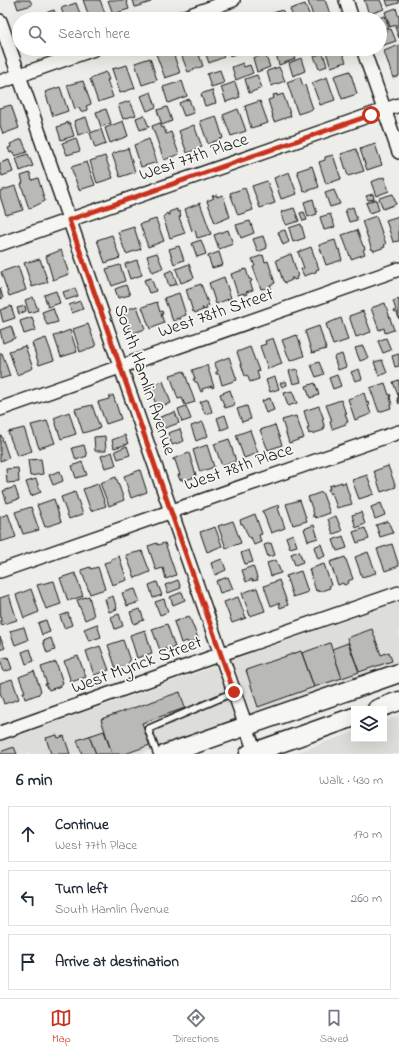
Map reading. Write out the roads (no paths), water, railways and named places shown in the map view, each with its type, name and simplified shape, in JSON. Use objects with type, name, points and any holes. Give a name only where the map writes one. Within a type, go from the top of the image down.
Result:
[{"type":"main road","points":[[166,754],[399,673]]},
{"type":"main road","points":[[385,706],[399,701]]},
{"type":"main road","points":[[252,753],[351,718]]},
{"type":"street","points":[[199,12],[233,0]]},
{"type":"street","points":[[346,0],[350,12]]},
{"type":"street","name":"South Hamlin Avenue","points":[[0,21],[12,55]]},
{"type":"street","name":"South Hamlin Avenue","points":[[12,56],[246,726],[252,753]]},
{"type":"street","points":[[0,82],[74,56]]},
{"type":"street","points":[[365,56],[399,152]]},
{"type":"street","name":"West 77th Place","points":[[0,244],[399,106]]},
{"type":"street","name":"West 78th Street","points":[[0,409],[399,269]]},
{"type":"street","name":"West 78th Place","points":[[0,571],[171,510],[399,432]]},
{"type":"street","name":"West Myrick Street","points":[[0,733],[399,593]]},
{"type":"lane","points":[[157,754],[148,729],[234,692]]}]
